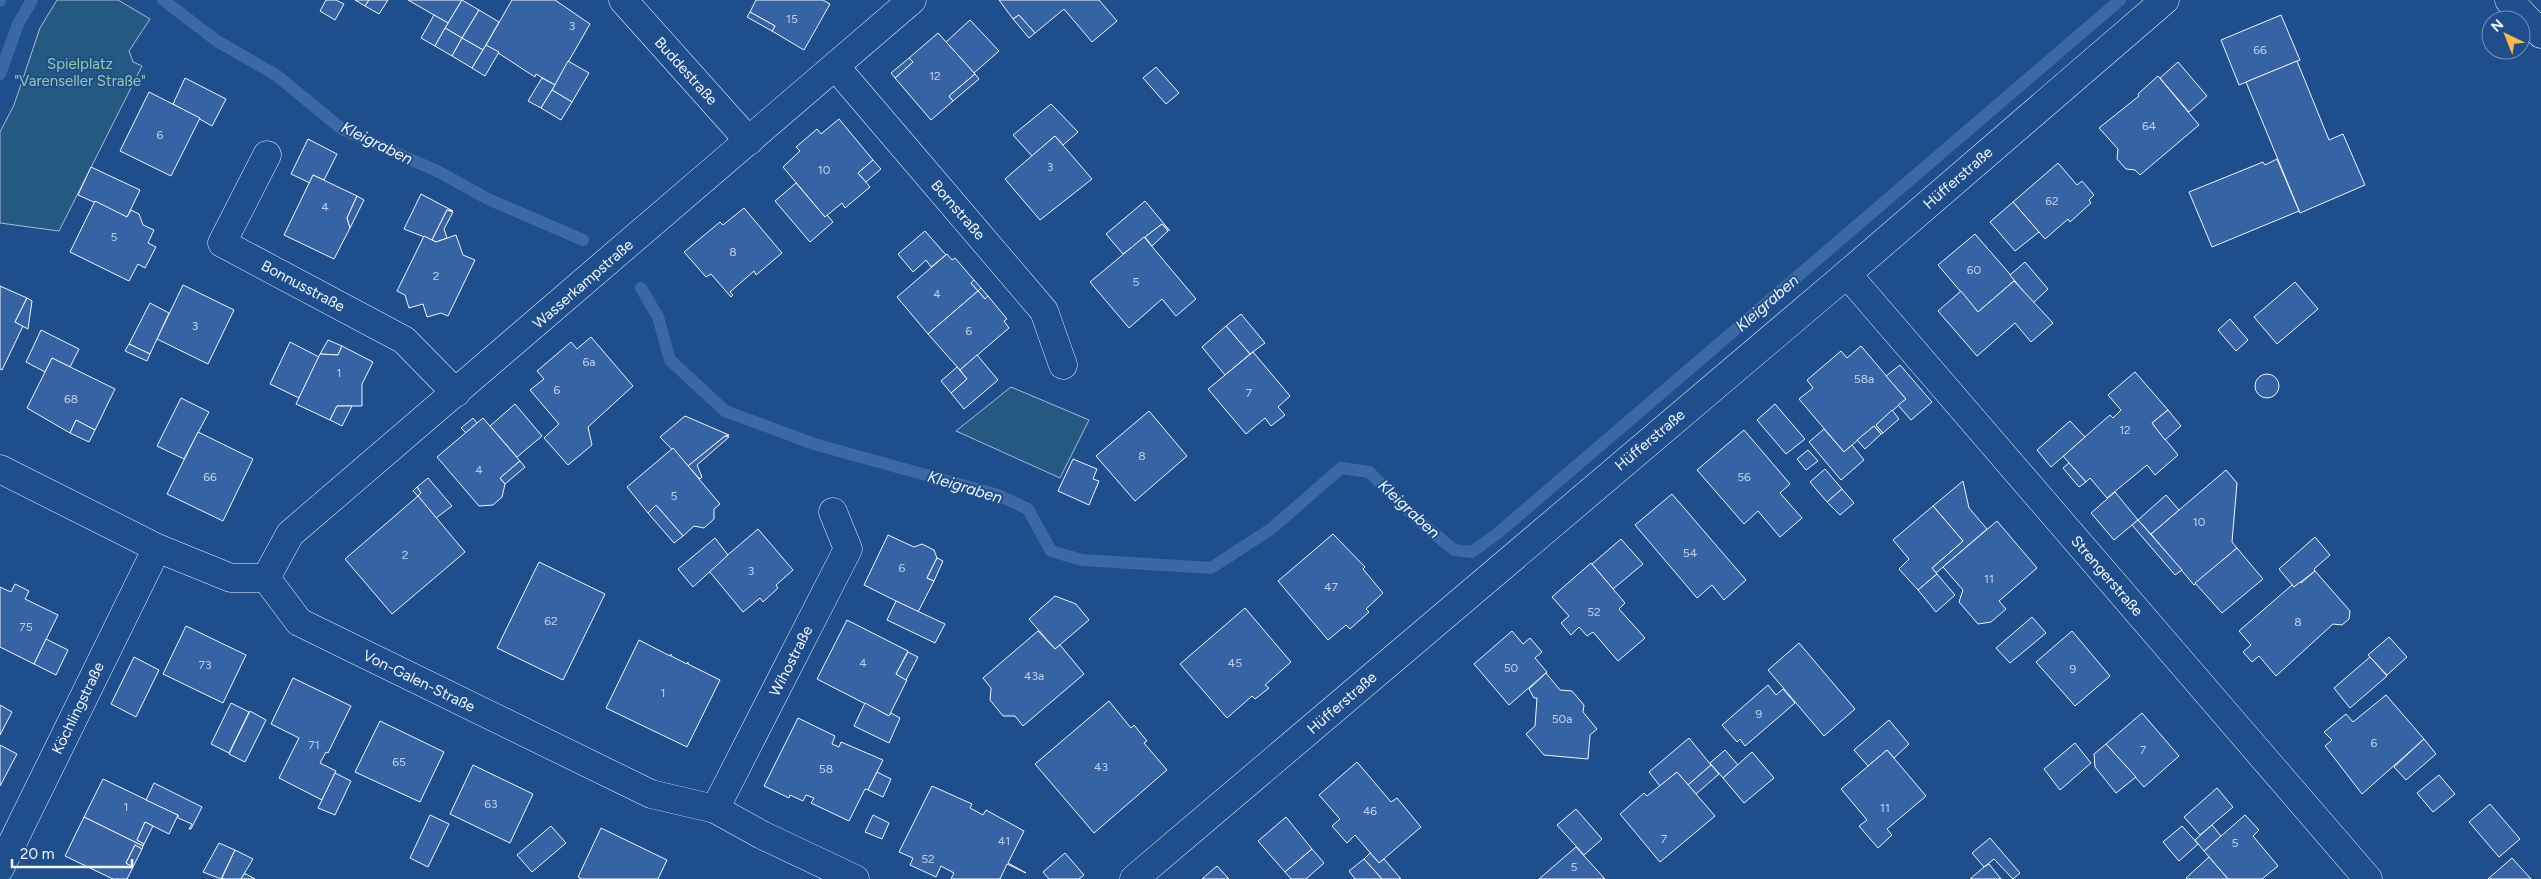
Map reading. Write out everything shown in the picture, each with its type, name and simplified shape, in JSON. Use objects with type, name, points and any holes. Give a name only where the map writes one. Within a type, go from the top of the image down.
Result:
[{"type":"street","name":"Buddestraße","points":[[623,0],[749,141]]},
{"type":"street","name":"Wasserkampstraße","points":[[266,578],[290,534],[912,0]]},
{"type":"street","name":"Hüfferstraße","points":[[1134,879],[1847,274],[2164,0]]},
{"type":"street","points":[[2509,0],[2541,34]]},
{"type":"street","name":"Bornstraße","points":[[834,66],[1044,311],[1063,365]]},
{"type":"street","name":"Bonnusstraße","points":[[267,155],[222,243],[404,340],[456,393]]},
{"type":"street","name":"Strengerstraße","points":[[1847,274],[2368,879]]},
{"type":"street","points":[[0,469],[157,548],[231,578],[266,578]]},
{"type":"street","name":"Wihostraße","points":[[715,809],[848,549],[833,512]]},
{"type":"street","name":"Köchlingstraße","points":[[0,868],[157,548]]},
{"type":"street","name":"Von-Galen-Straße","points":[[266,578],[299,622],[651,794],[715,809],[762,835],[855,879]]},
{"type":"green space","name":"Spielplatz \"Varenseller Straße\"","points":[[57,0],[118,0],[150,19],[129,51],[133,62],[142,66],[59,231],[0,223],[0,132],[14,105],[40,28]]},
{"type":"green space","points":[[1011,387],[1089,420],[1060,478],[956,431]]},
{"type":"building","points":[[326,0],[336,0],[344,4],[335,20],[320,11]]},
{"type":"building","points":[[355,0],[369,0],[365,6]]},
{"type":"building","points":[[369,0],[388,0],[379,14],[365,6]]},
{"type":"building","points":[[408,0],[462,0],[448,23]]},
{"type":"building","points":[[462,0],[479,10],[462,38],[445,28]]},
{"type":"building","points":[[512,0],[555,0],[590,24],[555,85],[536,74],[535,77],[486,45]]},
{"type":"building","points":[[756,0],[823,0],[830,4],[804,50],[772,31],[775,26],[750,12]]},
{"type":"building","points":[[999,0],[1099,0],[1117,21],[1092,42],[1064,9],[1035,33],[1019,15],[1013,19]]},
{"type":"building","points":[[479,10],[499,22],[483,50],[462,38]]},
{"type":"building","points":[[750,12],[775,26],[772,31],[747,17]]},
{"type":"building","points":[[434,15],[448,23],[435,46],[421,38]]},
{"type":"building","points":[[1019,15],[1035,33],[1029,38],[1013,19]]},
{"type":"building","points":[[2281,15],[2300,60],[2239,85],[2221,40]]},
{"type":"building","points":[[970,20],[999,51],[974,73],[946,42]]},
{"type":"building","points":[[445,28],[462,38],[452,56],[435,46]]},
{"type":"building","points":[[938,33],[975,74],[949,96],[953,101],[931,120],[895,78],[913,62],[909,58]]},
{"type":"building","points":[[462,38],[483,50],[472,68],[452,56]]},
{"type":"building","points":[[486,45],[499,52],[485,76],[472,68]]},
{"type":"building","points":[[909,58],[913,62],[895,78],[891,73]]},
{"type":"building","points":[[568,61],[589,73],[572,102],[552,90]]},
{"type":"building","points":[[2297,61],[2329,140],[2343,134],[2365,185],[2300,213],[2246,82]]},
{"type":"building","points":[[2178,62],[2207,96],[2189,112],[2160,78]]},
{"type":"building","points":[[1156,67],[1179,93],[1166,104],[1143,78]]},
{"type":"building","points":[[975,74],[979,79],[953,101],[949,96]]},
{"type":"building","points":[[2158,76],[2199,125],[2140,175],[2135,170],[2126,169],[2117,159],[2118,149],[2099,128],[2139,96],[2138,94]]},
{"type":"building","points":[[185,78],[226,99],[212,126],[173,104]]},
{"type":"building","points":[[542,78],[555,85],[541,108],[528,101]]},
{"type":"building","points":[[552,90],[572,102],[561,120],[541,108]]},
{"type":"building","points":[[149,92],[200,118],[171,176],[120,151]]},
{"type":"building","points":[[1051,104],[1078,132],[1063,145],[1055,136],[1032,156],[1013,135]]},
{"type":"building","points":[[839,119],[873,160],[858,173],[870,187],[845,208],[842,203],[825,217],[783,167],[800,151],[796,147],[817,129],[821,134]]},
{"type":"building","points":[[1055,136],[1092,179],[1040,220],[1005,179]]},
{"type":"building","points":[[308,139],[337,154],[324,180],[313,175],[310,183],[291,174]]},
{"type":"building","points":[[2277,159],[2299,211],[2212,247],[2189,192],[2263,162],[2265,165]]},
{"type":"building","points":[[873,160],[881,169],[866,182],[858,173]]},
{"type":"building","points":[[2058,163],[2077,185],[2082,181],[2094,195],[2089,200],[2091,203],[2070,222],[2068,219],[2045,239],[2013,202]]},
{"type":"building","points":[[91,167],[140,190],[127,217],[78,195]]},
{"type":"building","points":[[313,175],[357,196],[347,218],[350,228],[334,259],[284,235]]},
{"type":"building","points":[[796,183],[825,217],[827,215],[833,222],[810,242],[775,201]]},
{"type":"building","points":[[421,194],[453,211],[447,210],[432,240],[404,229]]},
{"type":"building","points":[[357,196],[364,200],[350,228],[347,218]]},
{"type":"building","points":[[95,201],[127,217],[131,210],[139,214],[143,225],[154,230],[148,243],[156,247],[145,268],[138,264],[129,281],[70,252]]},
{"type":"building","points":[[1145,201],[1170,231],[1162,224],[1123,254],[1106,234]]},
{"type":"building","points":[[2013,202],[2039,232],[2015,251],[1990,222]]},
{"type":"building","points":[[744,208],[782,253],[756,275],[754,271],[730,292],[733,295],[731,297],[711,274],[706,277],[684,252],[720,222],[723,225]]},
{"type":"building","points":[[447,210],[453,212],[444,229],[447,238],[436,242],[432,240]]},
{"type":"building","points":[[1162,224],[1168,231],[1152,246],[1145,237]]},
{"type":"building","points":[[925,231],[946,255],[931,267],[926,260],[913,272],[898,254]]},
{"type":"building","points":[[1975,234],[2015,280],[1978,312],[1938,265]]},
{"type":"building","points":[[456,235],[463,255],[475,260],[448,316],[441,313],[427,317],[423,304],[409,308],[405,295],[397,291],[424,236],[436,242]]},
{"type":"building","points":[[1144,237],[1196,299],[1176,316],[1162,299],[1129,328],[1090,282]]},
{"type":"building","points":[[947,254],[952,260],[955,258],[974,280],[971,283],[978,291],[928,334],[897,297]]},
{"type":"building","points":[[2025,262],[2048,289],[2033,303],[2010,275]]},
{"type":"building","points":[[974,280],[981,288],[978,291],[971,283]]},
{"type":"building","points":[[2014,281],[2053,323],[2031,342],[2015,323],[1977,356],[1938,311],[1961,291],[1978,312]]},
{"type":"building","points":[[2295,282],[2318,309],[2277,344],[2254,317]]},
{"type":"building","points":[[183,285],[234,310],[208,364],[157,339]]},
{"type":"building","points":[[0,286],[27,298],[15,322],[23,326],[2,370],[0,369]]},
{"type":"building","points":[[981,288],[988,296],[985,299],[978,291]]},
{"type":"building","points":[[978,291],[985,299],[988,296],[1007,319],[1004,321],[1009,328],[960,370],[928,334]]},
{"type":"building","points":[[27,298],[32,301],[28,329],[15,322]]},
{"type":"building","points":[[150,303],[169,313],[150,354],[129,344]]},
{"type":"building","points":[[1241,314],[1265,343],[1250,354],[1226,326]]},
{"type":"building","points":[[2230,319],[2248,340],[2236,351],[2218,330]]},
{"type":"building","points":[[1226,326],[1250,354],[1225,375],[1202,347]]},
{"type":"building","points":[[41,330],[79,349],[70,367],[52,358],[45,372],[26,362]]},
{"type":"building","points":[[591,337],[633,386],[588,427],[592,445],[568,465],[544,438],[559,424],[530,390],[544,379],[537,371],[571,342],[577,349]]},
{"type":"building","points":[[328,340],[342,346],[338,355],[320,354]]},
{"type":"building","points":[[290,342],[319,357],[299,398],[270,384]]},
{"type":"building","points":[[129,344],[150,354],[147,361],[125,351]]},
{"type":"building","points":[[342,346],[373,362],[362,384],[362,406],[337,406],[330,420],[296,404],[320,354],[338,355]]},
{"type":"building","points":[[1861,346],[1906,399],[1876,425],[1883,433],[1881,434],[1874,426],[1844,452],[1799,399],[1813,388],[1807,380],[1841,351],[1847,358]]},
{"type":"building","points":[[1253,352],[1290,396],[1278,407],[1285,415],[1271,426],[1265,418],[1246,434],[1208,389]]},
{"type":"building","points":[[977,355],[998,380],[964,409],[951,393],[967,379],[960,370]]},
{"type":"building","points":[[52,358],[115,389],[95,430],[76,420],[70,433],[27,408]]},
{"type":"building","points":[[1900,365],[1932,402],[1911,420],[1898,405],[1906,399],[1886,376]]},
{"type":"building","points":[[957,367],[967,379],[951,393],[941,381]]},
{"type":"building","points":[[2135,372],[2168,410],[2152,423],[2178,455],[2155,475],[2147,465],[2107,498],[2090,478],[2086,482],[2063,456],[2110,415],[2113,418],[2121,410],[2108,395]]},
{"type":"building","points":[[2267,374],[2276,377],[2279,386],[2276,395],[2267,398],[2258,395],[2255,386],[2258,377]]},
{"type":"building","points":[[181,398],[209,412],[184,459],[157,446]]},
{"type":"building","points":[[515,404],[542,436],[517,457],[490,426]]},
{"type":"building","points":[[1775,404],[1805,439],[1786,454],[1757,420]]},
{"type":"building","points":[[337,406],[352,406],[342,426],[330,420]]},
{"type":"building","points":[[1892,410],[1899,419],[1883,433],[1876,425]]},
{"type":"building","points":[[2168,410],[2181,426],[2165,440],[2152,423]]},
{"type":"building","points":[[1149,411],[1187,456],[1135,501],[1096,456]]},
{"type":"building","points":[[685,416],[729,435],[725,436],[688,466],[660,437]]},
{"type":"building","points":[[473,418],[477,423],[466,433],[461,428]]},
{"type":"building","points":[[483,418],[520,461],[500,478],[505,484],[502,497],[493,505],[479,506],[437,457]]},
{"type":"building","points":[[76,420],[95,430],[89,442],[70,433]]},
{"type":"building","points":[[2070,421],[2085,437],[2051,467],[2037,450]]},
{"type":"building","points":[[1874,426],[1881,434],[1865,449],[1857,440]]},
{"type":"building","points":[[1824,429],[1844,452],[1852,445],[1864,460],[1841,480],[1809,442]]},
{"type":"building","points":[[1744,430],[1790,484],[1780,493],[1802,518],[1780,537],[1758,511],[1744,524],[1697,470]]},
{"type":"building","points":[[198,432],[253,459],[223,521],[167,494]]},
{"type":"building","points":[[725,436],[729,437],[697,465],[702,477],[700,479],[688,466]]},
{"type":"building","points":[[673,448],[720,504],[714,509],[714,519],[704,528],[694,526],[683,536],[656,505],[648,513],[627,487]]},
{"type":"building","points":[[1808,450],[1818,461],[1806,470],[1797,459]]},
{"type":"building","points":[[1073,459],[1097,469],[1093,479],[1099,481],[1089,505],[1058,491]]},
{"type":"building","points":[[520,461],[525,467],[505,484],[500,478]]},
{"type":"building","points":[[2069,463],[2086,482],[2079,487],[2063,468]]},
{"type":"building","points":[[1825,469],[1842,489],[1827,502],[1810,482]]},
{"type":"building","points":[[2226,470],[2237,483],[2232,542],[2237,548],[2194,585],[2151,534]]},
{"type":"building","points":[[428,478],[452,506],[436,518],[418,496],[421,493],[417,487]]},
{"type":"building","points":[[1963,481],[1969,508],[1987,529],[1936,573],[1932,568],[1963,541],[1933,506]]},
{"type":"building","points":[[417,487],[421,493],[418,496],[413,491]]},
{"type":"building","points":[[1842,489],[1854,503],[1840,515],[1827,502]]},
{"type":"building","points":[[2115,492],[2138,520],[2114,540],[2091,513]]},
{"type":"building","points":[[1672,494],[1746,580],[1724,600],[1712,585],[1697,598],[1635,525]]},
{"type":"building","points":[[2166,495],[2179,510],[2151,534],[2138,520]]},
{"type":"building","points":[[418,496],[465,552],[392,614],[345,559]]},
{"type":"building","points":[[656,505],[683,536],[674,543],[648,513]]},
{"type":"building","points":[[1933,506],[1963,541],[1932,568],[1937,574],[1918,590],[1899,569],[1909,559],[1893,540]]},
{"type":"building","points":[[2138,520],[2182,570],[2175,575],[2132,525]]},
{"type":"building","points":[[1997,521],[2037,568],[1999,601],[2006,609],[1991,622],[1978,624],[1959,602],[1963,590],[1943,567]]},
{"type":"building","points":[[758,529],[793,570],[776,585],[778,588],[763,602],[760,598],[743,612],[709,571]]},
{"type":"building","points":[[1333,534],[1365,567],[1363,569],[1383,593],[1366,609],[1369,612],[1350,629],[1346,625],[1328,640],[1278,581]]},
{"type":"building","points":[[888,535],[914,547],[922,544],[934,550],[937,558],[927,578],[934,581],[918,612],[864,585]]},
{"type":"building","points":[[2315,537],[2330,555],[2314,569],[2315,571],[2294,587],[2279,569]]},
{"type":"building","points":[[715,538],[728,555],[693,587],[678,569]]},
{"type":"building","points":[[1621,539],[1643,564],[1613,589],[1592,564]]},
{"type":"building","points":[[2237,548],[2263,579],[2222,613],[2195,583]]},
{"type":"building","points":[[937,558],[943,561],[934,581],[927,578]]},
{"type":"building","points":[[539,562],[605,594],[563,680],[497,648]]},
{"type":"building","points":[[1591,563],[1625,603],[1619,609],[1645,638],[1618,661],[1593,632],[1587,636],[1579,627],[1571,635],[1561,623],[1569,616],[1552,597]]},
{"type":"building","points":[[2315,571],[2350,611],[2349,619],[2342,625],[2333,624],[2276,676],[2259,656],[2252,662],[2243,652],[2251,645],[2239,631],[2292,585],[2294,587],[2301,583]]},
{"type":"building","points":[[1937,574],[1955,595],[1936,612],[1918,590]]},
{"type":"building","points":[[15,584],[29,591],[25,599],[58,615],[34,664],[0,647],[0,587],[11,592]]},
{"type":"building","points":[[1055,596],[1076,604],[1089,620],[1055,649],[1029,619]]},
{"type":"building","points":[[896,601],[945,624],[935,643],[887,620]]},
{"type":"building","points":[[1245,608],[1291,662],[1265,685],[1269,688],[1255,699],[1252,696],[1227,718],[1180,664]]},
{"type":"building","points":[[2032,617],[2046,633],[2010,663],[1996,648]]},
{"type":"building","points":[[847,620],[908,651],[896,674],[907,680],[889,716],[817,679]]},
{"type":"building","points":[[186,626],[246,655],[223,703],[163,674]]},
{"type":"building","points":[[1038,631],[1055,649],[1060,645],[1084,674],[1023,726],[1015,716],[1003,716],[990,700],[991,688],[983,678]]},
{"type":"building","points":[[1512,631],[1523,644],[1530,638],[1542,652],[1535,658],[1547,672],[1509,705],[1474,664]]},
{"type":"building","points":[[2072,631],[2110,676],[2075,706],[2036,662]]},
{"type":"building","points":[[2389,637],[2407,657],[2387,675],[2368,655]]},
{"type":"building","points":[[46,639],[68,650],[56,675],[34,664]]},
{"type":"building","points":[[639,640],[670,656],[671,654],[671,656],[687,664],[688,662],[688,664],[720,680],[687,747],[606,708]]},
{"type":"building","points":[[1799,643],[1855,709],[1824,736],[1768,670]]},
{"type":"building","points":[[908,652],[918,657],[906,680],[896,674]]},
{"type":"building","points":[[134,657],[159,670],[136,717],[111,704]]},
{"type":"building","points":[[2370,657],[2387,676],[2350,708],[2334,688]]},
{"type":"building","points":[[1546,673],[1560,690],[1572,691],[1584,705],[1583,712],[1597,729],[1590,735],[1588,759],[1544,755],[1526,734],[1535,726],[1537,698],[1534,698],[1529,689]]},
{"type":"building","points":[[293,678],[351,706],[328,753],[326,752],[320,763],[336,771],[322,800],[279,778],[299,738],[271,724]]},
{"type":"building","points":[[1768,685],[1776,695],[1783,689],[1795,703],[1745,746],[1740,739],[1737,742],[1722,725]]},
{"type":"building","points":[[2386,695],[2424,739],[2362,794],[2325,746],[2332,740],[2324,732],[2346,714],[2353,722]]},
{"type":"building","points":[[1109,701],[1131,728],[1134,725],[1147,741],[1144,743],[1167,770],[1094,833],[1035,764]]},
{"type":"building","points":[[231,703],[249,712],[229,753],[211,744]]},
{"type":"building","points":[[865,703],[889,716],[891,713],[900,718],[889,743],[854,726]]},
{"type":"building","points":[[0,705],[12,712],[0,735]]},
{"type":"building","points":[[250,711],[266,720],[245,762],[229,754]]},
{"type":"building","points":[[2142,713],[2179,756],[2144,787],[2106,744]]},
{"type":"building","points":[[798,718],[835,736],[832,744],[839,747],[841,742],[883,760],[868,790],[865,789],[849,821],[811,803],[814,798],[806,795],[803,801],[790,795],[789,798],[764,786]]},
{"type":"building","points":[[1889,720],[1909,744],[1894,758],[1887,750],[1868,766],[1854,750]]},
{"type":"building","points":[[380,721],[444,752],[420,802],[355,772]]},
{"type":"building","points":[[1689,738],[1711,765],[1688,785],[1677,772],[1660,786],[1649,772]]},
{"type":"building","points":[[2424,739],[2436,754],[2406,780],[2394,767]]},
{"type":"building","points":[[2075,743],[2091,763],[2060,790],[2044,769]]},
{"type":"building","points":[[2106,744],[2136,777],[2116,793],[2095,767],[2094,754]]},
{"type":"building","points":[[0,745],[17,754],[0,786]]},
{"type":"building","points":[[1725,750],[1738,765],[1723,778],[1710,763]]},
{"type":"building","points":[[1887,750],[1926,796],[1887,829],[1892,835],[1878,848],[1859,826],[1867,820],[1841,789]]},
{"type":"building","points":[[1752,752],[1774,778],[1744,803],[1723,778]]},
{"type":"building","points":[[1357,762],[1391,802],[1397,798],[1421,827],[1379,863],[1355,835],[1347,843],[1332,826],[1340,819],[1319,795]]},
{"type":"building","points":[[473,765],[533,794],[510,843],[450,814]]},
{"type":"building","points":[[1711,765],[1719,774],[1696,794],[1688,785]]},
{"type":"building","points":[[877,772],[891,779],[883,797],[868,790]]},
{"type":"building","points":[[1677,772],[1715,816],[1660,862],[1620,814],[1644,793],[1647,796]]},
{"type":"building","points":[[335,773],[351,781],[335,815],[318,808]]},
{"type":"building","points":[[2439,775],[2455,794],[2433,812],[2417,793]]},
{"type":"building","points":[[103,779],[178,815],[169,834],[145,822],[137,840],[144,844],[143,846],[84,817]]},
{"type":"building","points":[[154,783],[202,807],[191,829],[189,829],[192,824],[178,818],[178,815],[146,800]]},
{"type":"building","points":[[932,786],[972,804],[970,808],[983,815],[986,810],[1024,831],[1008,863],[1026,873],[1007,864],[1000,879],[951,879],[954,873],[941,866],[936,877],[910,865],[913,858],[899,852]]},
{"type":"building","points":[[2217,788],[2233,807],[2200,835],[2184,817]]},
{"type":"building","points":[[2490,804],[2520,839],[2499,857],[2469,822]]},
{"type":"building","points":[[1576,809],[1602,839],[1584,855],[1557,825]]},
{"type":"building","points":[[430,815],[449,824],[428,867],[410,858]]},
{"type":"building","points":[[873,815],[889,823],[882,839],[865,832]]},
{"type":"building","points":[[2245,815],[2259,830],[2253,836],[2278,866],[2262,879],[2228,879],[2204,851]]},
{"type":"building","points":[[84,817],[143,846],[142,849],[135,845],[126,863],[133,867],[127,879],[113,879],[65,856]]},
{"type":"building","points":[[1286,817],[1312,849],[1285,872],[1258,841]]},
{"type":"building","points":[[145,822],[153,826],[144,844],[137,840]]},
{"type":"building","points":[[2212,825],[2221,836],[2204,851],[2195,840]]},
{"type":"building","points":[[551,826],[566,843],[532,872],[517,855]]},
{"type":"building","points":[[2182,826],[2198,844],[2179,861],[2163,842]]},
{"type":"building","points":[[601,828],[667,860],[658,879],[582,879],[578,877]]},
{"type":"building","points":[[1990,838],[2020,873],[2013,879],[1994,859],[1984,867],[1972,853]]},
{"type":"building","points":[[219,843],[235,850],[221,879],[203,872]]},
{"type":"building","points":[[135,845],[142,849],[133,867],[126,863]]},
{"type":"building","points":[[1576,847],[1605,879],[1539,879]]},
{"type":"building","points":[[1312,849],[1324,863],[1306,879],[1291,879],[1285,872]]},
{"type":"building","points":[[235,850],[253,859],[241,879],[224,879],[222,878]]},
{"type":"building","points":[[1065,853],[1084,875],[1079,879],[1049,879],[1043,872]]},
{"type":"building","points":[[1370,853],[1379,863],[1384,859],[1401,879],[1382,879],[1364,859]]},
{"type":"building","points":[[2209,857],[2228,879],[2186,878]]},
{"type":"building","points":[[2512,858],[2531,879],[2488,879]]},
{"type":"building","points":[[1364,859],[1382,879],[1355,879],[1349,871]]},
{"type":"building","points":[[1989,864],[2001,879],[1970,879],[1984,867]]},
{"type":"building","points":[[1217,866],[1229,879],[1202,879],[1210,872]]},
{"type":"building","points":[[246,874],[255,879],[241,879]]},
{"type":"waterway","name":"Kleigraben","points":[[0,74],[18,24],[32,0]]},
{"type":"waterway","name":"Kleigraben","points":[[163,0],[217,41],[276,75],[342,129],[437,171],[488,199],[583,240]]},
{"type":"waterway","name":"Kleigraben","points":[[641,288],[658,317],[670,360],[725,411],[814,444],[998,495],[1028,509],[1051,551],[1082,560],[1211,568],[1271,529],[1341,468],[1369,472],[1417,519],[1454,550],[1472,552],[1498,533],[2120,0]]}]
